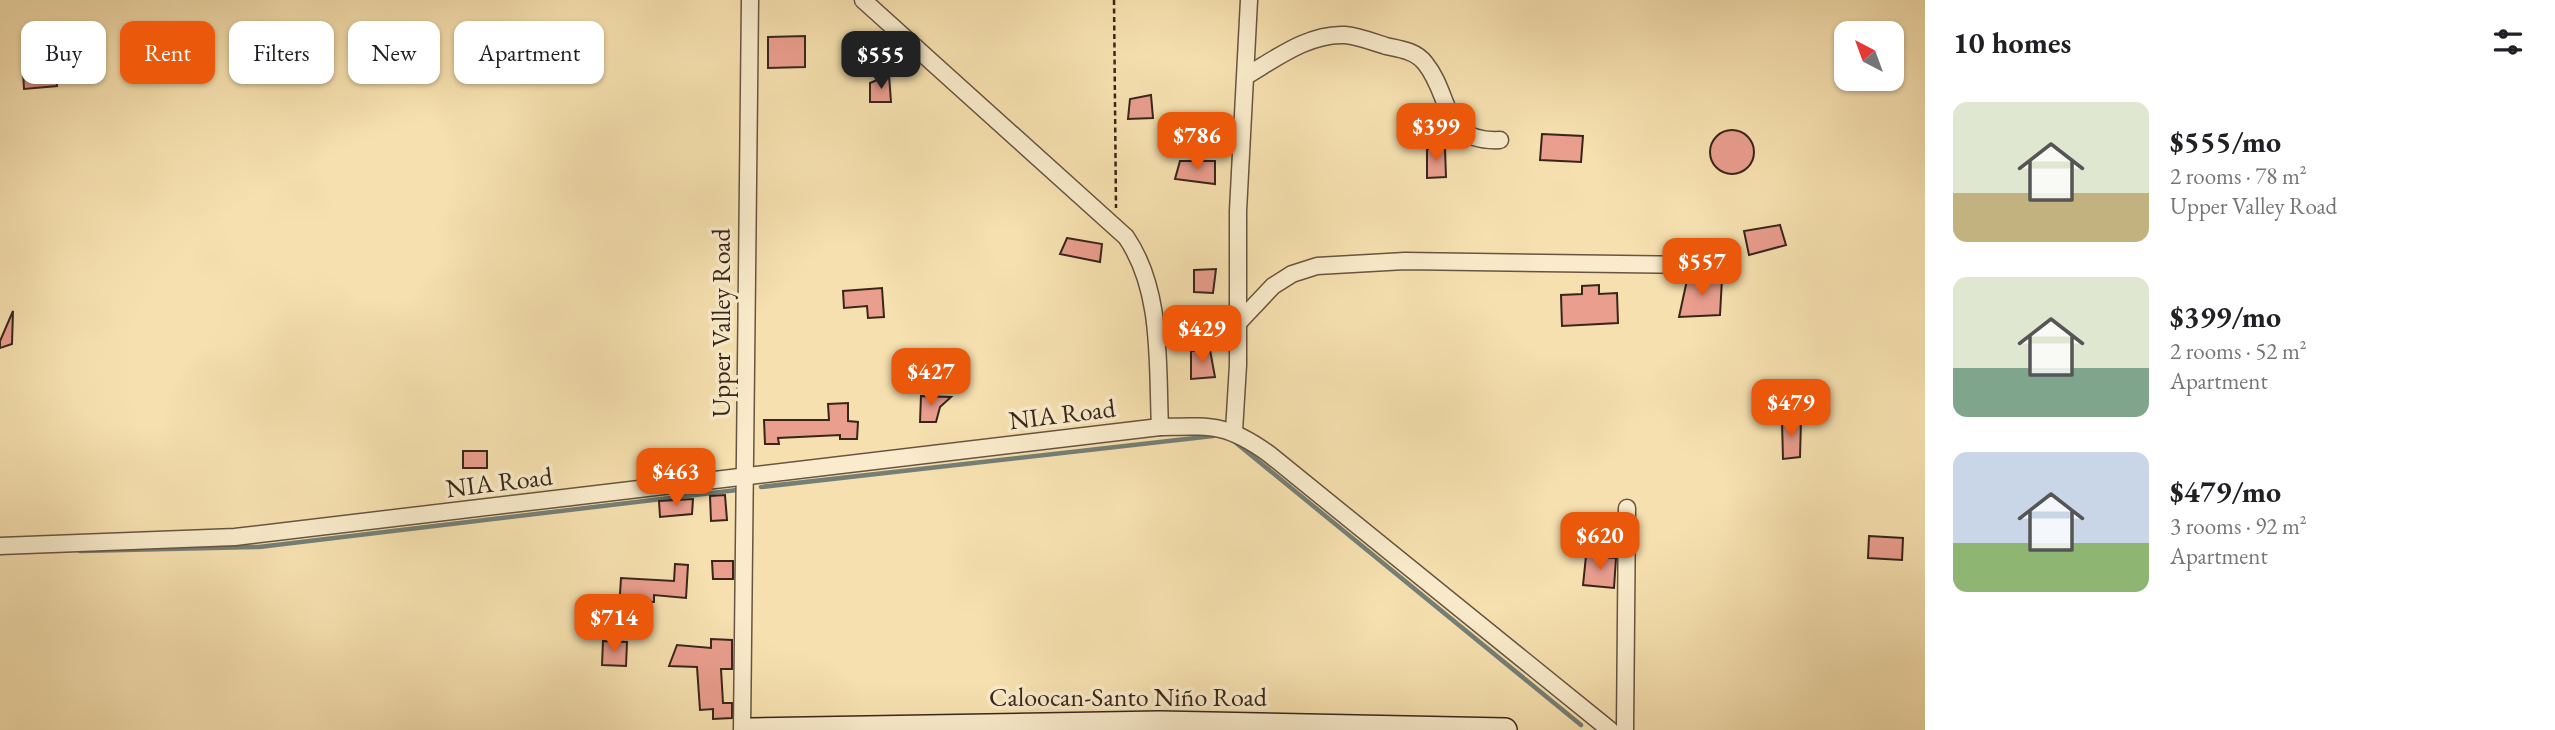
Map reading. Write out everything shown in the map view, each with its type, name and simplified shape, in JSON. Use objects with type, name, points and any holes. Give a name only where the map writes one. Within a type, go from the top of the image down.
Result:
[{"type":"street","name":"Upper Valley Road","points":[[742,730],[750,0]]},
{"type":"street","points":[[863,0],[1116,225],[1136,252],[1153,306],[1160,427]]},
{"type":"street","points":[[1234,431],[1239,322],[1238,211],[1249,0]]},
{"type":"street","points":[[1246,76],[1312,42],[1345,35],[1358,38],[1402,50],[1423,59],[1451,119],[1461,130],[1484,141],[1500,140]]},
{"type":"street","points":[[1239,322],[1273,286],[1292,274],[1317,266],[1392,261],[1698,265]]},
{"type":"street","name":"NIA Road","points":[[0,546],[235,537],[1160,427],[1217,427],[1234,431],[1269,454],[1610,730]]},
{"type":"street","points":[[1625,730],[1627,508]]},
{"type":"street","name":"Caloocan-Santo Niño Road","points":[[751,730],[1173,723],[1505,730]]},
{"type":"path","points":[[1114,0],[1116,225]]},
{"type":"building","points":[[805,36],[805,67],[768,68],[768,37]]},
{"type":"building","points":[[889,75],[891,102],[870,102],[870,83]]},
{"type":"building","points":[[24,84],[57,84],[57,86],[24,89]]},
{"type":"building","points":[[1151,95],[1153,118],[1128,119],[1130,99]]},
{"type":"building","points":[[1732,130],[1747,137],[1754,152],[1747,167],[1732,174],[1717,167],[1710,152],[1717,137]]},
{"type":"building","points":[[1542,134],[1583,136],[1581,162],[1540,160]]},
{"type":"building","points":[[1427,149],[1445,149],[1446,177],[1427,178]]},
{"type":"building","points":[[1180,161],[1215,161],[1215,184],[1175,179]]},
{"type":"building","points":[[1780,225],[1786,245],[1749,255],[1744,231]]},
{"type":"building","points":[[1067,238],[1102,244],[1100,262],[1060,254]]},
{"type":"building","points":[[1216,269],[1213,293],[1194,292],[1194,270]]},
{"type":"building","points":[[1722,279],[1720,315],[1679,317],[1687,280]]},
{"type":"building","points":[[1599,285],[1599,294],[1617,293],[1618,323],[1562,326],[1561,295],[1582,294],[1582,286]]},
{"type":"building","points":[[882,288],[884,317],[868,318],[867,306],[844,308],[843,291]]},
{"type":"building","points":[[13,311],[12,344],[0,348],[0,341]]},
{"type":"building","points":[[1210,350],[1215,377],[1191,379],[1191,351]]},
{"type":"building","points":[[921,396],[951,397],[940,407],[936,422],[920,422]]},
{"type":"building","points":[[848,403],[848,421],[858,422],[857,439],[840,439],[840,435],[778,438],[779,444],[765,444],[764,420],[829,420],[828,404]]},
{"type":"building","points":[[1801,420],[1800,457],[1783,459],[1782,421]]},
{"type":"building","points":[[463,451],[487,451],[487,468],[463,468]]},
{"type":"building","points":[[725,495],[727,520],[711,521],[710,496]]},
{"type":"building","points":[[693,499],[692,514],[660,517],[659,501]]},
{"type":"building","points":[[1869,536],[1903,538],[1902,560],[1868,558]]},
{"type":"building","points":[[1586,556],[1616,558],[1614,588],[1583,585]]},
{"type":"building","points":[[712,561],[733,561],[733,579],[713,579]]},
{"type":"building","points":[[675,564],[688,565],[686,598],[654,595],[654,602],[626,601],[620,594],[621,578],[674,581]]},
{"type":"building","points":[[711,639],[732,640],[732,669],[721,669],[723,703],[732,703],[732,718],[713,719],[713,709],[700,710],[697,667],[669,666],[677,645],[711,648]]},
{"type":"building","points":[[603,641],[627,642],[626,666],[602,665]]},
{"type":"waterway","points":[[761,487],[1213,436]]},
{"type":"waterway","points":[[1235,442],[1581,725]]},
{"type":"waterway","points":[[80,551],[259,547],[737,490]]}]
